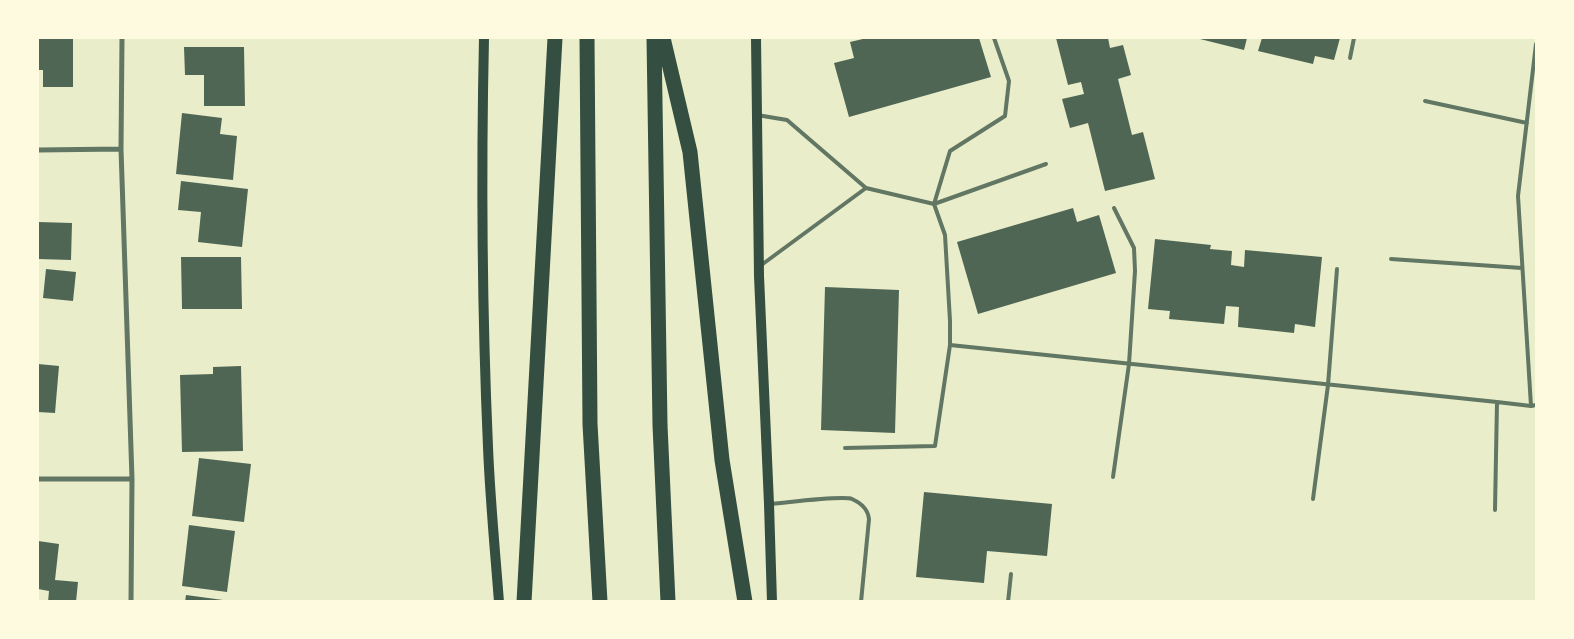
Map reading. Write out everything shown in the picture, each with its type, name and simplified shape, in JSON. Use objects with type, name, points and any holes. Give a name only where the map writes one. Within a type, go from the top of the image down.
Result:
[{"type":"highway","points":[[524,602],[555,38]]},
{"type":"highway","points":[[587,38],[590,424],[600,602]]},
{"type":"highway","points":[[654,38],[660,425],[668,602]]},
{"type":"highway","points":[[663,38],[690,152],[722,460],[745,602]]},
{"type":"main road","points":[[484,38],[482,109],[488,448],[499,602]]},
{"type":"main road","points":[[756,38],[758,267],[772,602]]},
{"type":"street","points":[[122,38],[121,149],[132,479],[131,602]]},
{"type":"street","points":[[38,150],[121,149]]},
{"type":"street","points":[[38,479],[132,479]]},
{"type":"lane","points":[[845,448],[935,446],[950,345],[950,321],[944,235],[934,204],[950,151],[1005,116],[1009,82],[994,38]]},
{"type":"lane","points":[[1350,58],[1354,38]]},
{"type":"lane","points":[[1531,406],[1518,196],[1536,44]]},
{"type":"lane","points":[[1425,101],[1527,123]]},
{"type":"lane","points":[[757,115],[787,120],[866,188],[934,204],[1046,164]]},
{"type":"lane","points":[[758,267],[866,188]]},
{"type":"lane","points":[[1113,477],[1129,364],[1135,271],[1134,248],[1114,208]]},
{"type":"lane","points":[[1391,259],[1522,268]]},
{"type":"lane","points":[[1313,499],[1328,385],[1337,269]]},
{"type":"lane","points":[[950,345],[1531,406],[1536,405]]},
{"type":"lane","points":[[1495,510],[1498,402]]},
{"type":"lane","points":[[769,504],[847,498],[861,504],[868,512],[869,519],[861,602]]},
{"type":"lane","points":[[1008,602],[1011,574]]},
{"type":"building","points":[[38,38],[73,38],[73,87],[43,87],[43,70],[38,70]]},
{"type":"building","points":[[867,38],[979,38],[991,77],[849,117],[834,63],[854,58],[850,42]]},
{"type":"building","points":[[1056,38],[1108,38],[1110,48],[1123,45],[1131,75],[1118,79],[1132,135],[1143,132],[1155,179],[1105,191],[1088,123],[1070,128],[1062,99],[1084,94],[1081,82],[1068,85]]},
{"type":"building","points":[[1196,38],[1247,38],[1244,50]]},
{"type":"building","points":[[1262,38],[1340,38],[1334,60],[1315,56],[1313,64],[1258,51]]},
{"type":"building","points":[[184,47],[244,47],[245,106],[204,106],[204,75],[185,75]]},
{"type":"building","points":[[182,113],[222,118],[220,134],[237,136],[233,180],[176,174]]},
{"type":"building","points":[[181,181],[248,189],[242,247],[198,242],[201,212],[178,210]]},
{"type":"building","points":[[1073,208],[1077,222],[1099,215],[1116,273],[978,314],[957,242]]},
{"type":"building","points":[[38,222],[72,223],[71,260],[38,259]]},
{"type":"building","points":[[1155,239],[1211,245],[1210,249],[1232,251],[1231,265],[1244,267],[1245,250],[1322,257],[1315,327],[1295,324],[1294,333],[1238,327],[1239,307],[1226,306],[1224,324],[1169,319],[1170,311],[1148,309]]},
{"type":"building","points":[[181,257],[241,257],[242,309],[182,309]]},
{"type":"building","points":[[46,269],[76,272],[73,301],[43,298]]},
{"type":"building","points":[[825,287],[899,290],[895,433],[821,430]]},
{"type":"building","points":[[38,364],[59,366],[55,413],[38,412]]},
{"type":"building","points":[[241,366],[243,451],[182,452],[180,375],[213,374],[213,367]]},
{"type":"building","points":[[199,458],[251,464],[244,522],[192,516]]},
{"type":"building","points":[[924,492],[1052,504],[1047,556],[987,551],[984,583],[916,577]]},
{"type":"building","points":[[189,525],[235,531],[227,592],[182,586]]},
{"type":"building","points":[[38,541],[59,544],[55,580],[78,582],[76,602],[48,602],[49,591],[38,589]]},
{"type":"building","points":[[186,595],[223,600],[223,602],[185,602]]}]
